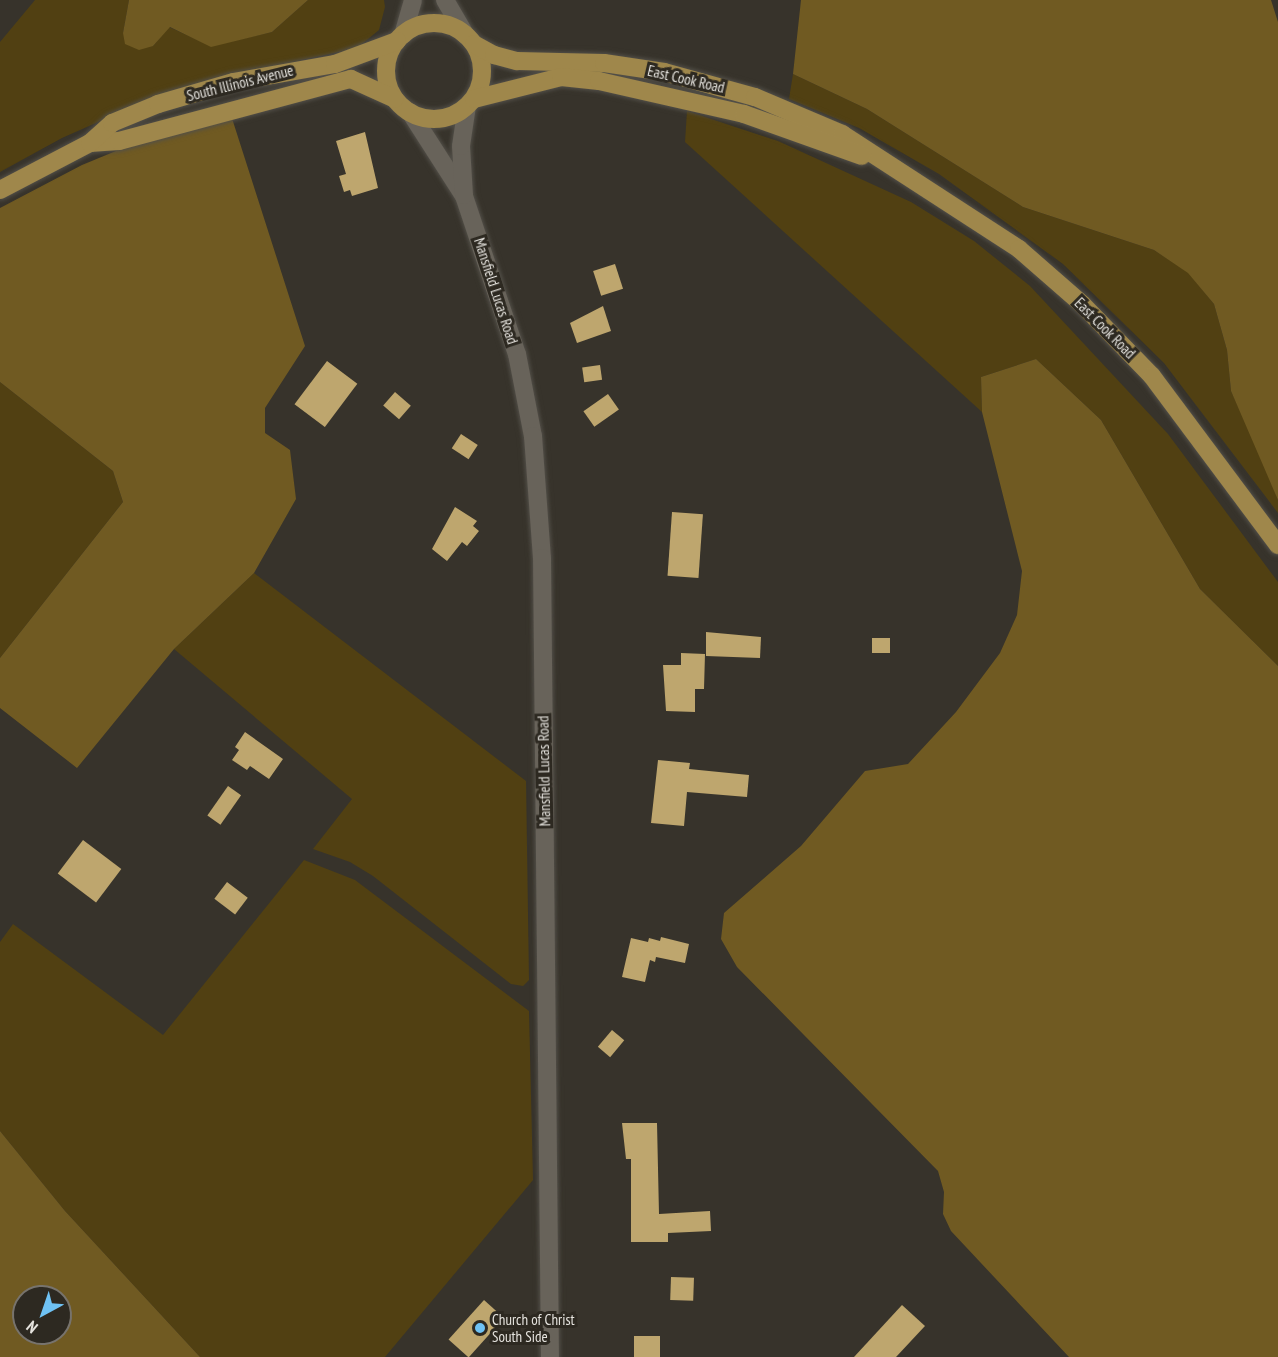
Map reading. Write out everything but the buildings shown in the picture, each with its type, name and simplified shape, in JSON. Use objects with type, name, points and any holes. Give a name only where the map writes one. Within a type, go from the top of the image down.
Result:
[{"type":"main road","points":[[428,24],[442,24],[470,40],[482,72],[470,103],[440,119],[410,112],[395,99],[387,69],[400,38],[428,24]]},
{"type":"main road","name":"South Illinois Avenue","points":[[0,190],[90,143],[112,123],[158,104],[243,79],[335,64],[400,38]]},
{"type":"main road","name":"East Cook Road","points":[[470,40],[494,55],[517,61],[604,63],[712,84],[801,114],[842,134],[1019,249],[1110,331],[1177,409],[1278,545]]},
{"type":"main road","name":"East Cook Road","points":[[470,103],[561,77],[598,81],[744,114],[884,163]]},
{"type":"main road","name":"South Illinois Avenue","points":[[90,143],[119,141],[351,79],[395,99]]},
{"type":"street","points":[[400,38],[413,0]]},
{"type":"street","points":[[445,0],[470,40]]},
{"type":"street","name":"Mansfield Lucas Road","points":[[470,103],[461,146],[465,196],[517,354],[533,436],[539,503],[550,1169],[550,1357]]},
{"type":"street","name":"Mansfield Lucas Road","points":[[410,112],[465,196]]},
{"type":"shaded area","points":[[35,0],[129,0],[123,33],[153,46],[169,27],[211,46],[272,32],[308,0],[384,0],[385,7],[379,30],[357,48],[223,77],[123,111],[62,138],[0,172],[0,42]]},
{"type":"shaded area","points":[[129,0],[308,0],[272,32],[211,47],[170,27],[153,46],[139,50],[125,44],[123,33]]},
{"type":"shaded area","points":[[801,0],[1271,0],[1278,22],[1278,500],[1231,391],[1227,350],[1214,304],[1188,273],[1154,250],[1023,207],[867,109],[793,74]]},
{"type":"shaded area","points":[[793,74],[867,109],[1023,207],[1154,250],[1188,272],[1214,304],[1227,350],[1231,391],[1263,459],[1278,500],[1278,513],[1164,363],[1063,264],[939,174],[859,128],[789,99]]},
{"type":"shaded area","points":[[229,109],[305,346],[265,408],[265,433],[290,450],[296,499],[254,573],[174,649],[77,768],[0,708],[0,658],[123,502],[113,471],[0,382],[0,208],[82,165],[186,122]]},
{"type":"shaded area","points":[[687,111],[778,141],[911,202],[974,241],[1030,286],[1168,434],[1278,582],[1278,666],[1200,589],[1101,420],[1036,359],[981,377],[982,412],[685,142]]},
{"type":"shaded area","points":[[1036,359],[1101,420],[1200,589],[1278,666],[1278,1357],[1069,1357],[951,1231],[943,1214],[944,1192],[938,1171],[737,967],[721,939],[724,913],[801,846],[865,771],[908,764],[956,712],[1000,653],[1017,615],[1022,571],[982,412],[981,377]]},
{"type":"shaded area","points":[[0,382],[113,471],[123,502],[0,658]]},
{"type":"shaded area","points":[[254,573],[526,781],[529,980],[523,986],[511,984],[373,876],[350,862],[313,849],[352,799],[174,649]]},
{"type":"shaded area","points":[[304,860],[355,880],[529,1011],[533,1180],[385,1357],[200,1357],[65,1211],[0,1131],[0,942],[13,924],[163,1035]]},
{"type":"shaded area","points":[[0,1131],[65,1211],[200,1357],[0,1357]]},
{"type":"place","name":"Church of Christ South Side","points":[[480,1328]]}]
